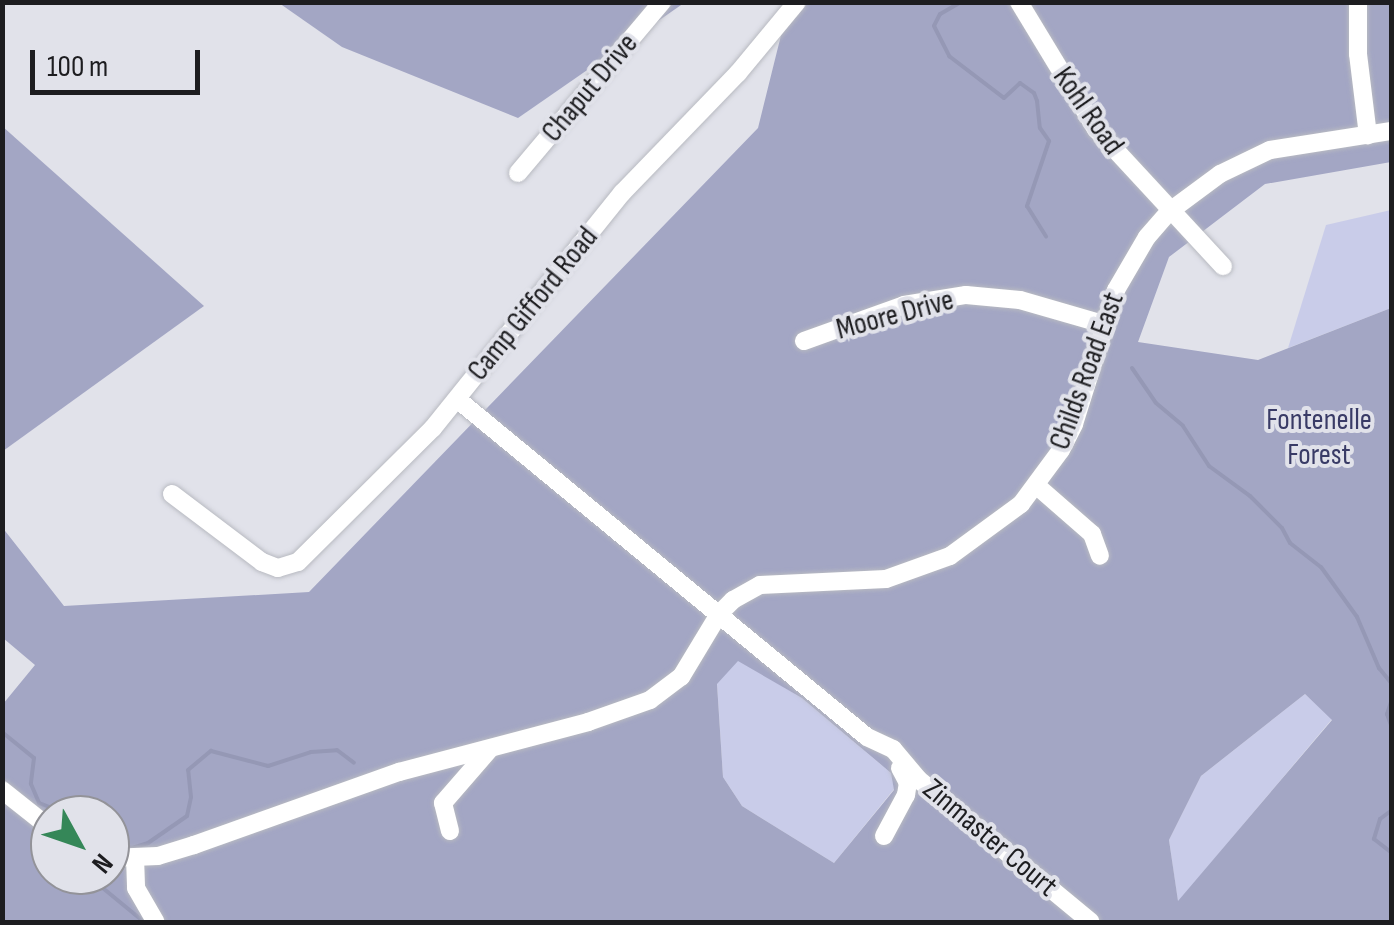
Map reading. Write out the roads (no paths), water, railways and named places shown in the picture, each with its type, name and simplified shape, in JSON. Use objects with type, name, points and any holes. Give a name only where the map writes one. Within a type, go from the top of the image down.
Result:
[{"type":"street","name":"Chaput Drive","points":[[518,173],[662,2]]},
{"type":"street","name":"Camp Gifford Road","points":[[797,2],[738,73],[622,193],[457,399],[867,738],[893,749]]},
{"type":"street","name":"Kohl Road","points":[[1019,2],[1096,129],[1223,266]]},
{"type":"street","points":[[1358,2],[1358,54],[1368,135]]},
{"type":"street","name":"Childs Road East","points":[[718,614],[733,600],[760,586],[910,574],[969,545],[1004,520],[1037,486],[1074,424],[1103,324],[1130,262],[1170,211],[1220,174],[1270,150],[1392,131]]},
{"type":"street","name":"Moore Drive","points":[[804,342],[904,306],[966,295],[1020,300],[1103,324]]},
{"type":"street","points":[[172,494],[246,552],[278,568],[289,567],[366,499],[457,399]]},
{"type":"street","points":[[1037,486],[1092,534],[1100,556]]},
{"type":"street","points":[[130,857],[194,846],[399,772],[650,700],[681,677],[718,614]]},
{"type":"street","points":[[450,831],[443,803],[490,749]]},
{"type":"street","points":[[884,836],[906,795],[908,783],[893,749]]},
{"type":"street","name":"Zinmaster Court","points":[[893,749],[918,779],[1092,922]]},
{"type":"street","points":[[2,790],[30,812]]},
{"type":"street","points":[[135,857],[136,888],[156,922]]},
{"type":"waterway","points":[[961,2],[940,14],[934,26],[949,56],[1004,98],[1020,83],[1034,93],[1037,101],[1040,128],[1049,141],[1027,206],[1046,237]]},
{"type":"waterway","points":[[1132,368],[1156,403],[1183,426],[1209,466],[1250,496],[1282,528],[1290,543],[1321,567],[1357,617],[1379,668],[1392,684]]},
{"type":"waterway","points":[[1392,699],[1387,714],[1392,728]]},
{"type":"waterway","points":[[2,732],[34,758],[31,784],[36,795]]},
{"type":"waterway","points":[[130,848],[148,843],[187,816],[191,797],[188,770],[211,751],[268,766],[311,752],[337,750],[354,763]]},
{"type":"waterway","points":[[1392,810],[1380,819],[1374,839],[1392,853]]},
{"type":"waterway","points":[[111,895],[144,922]]},
{"type":"park label","name":"Fontenelle Forest","points":[[1319,437]]}]
